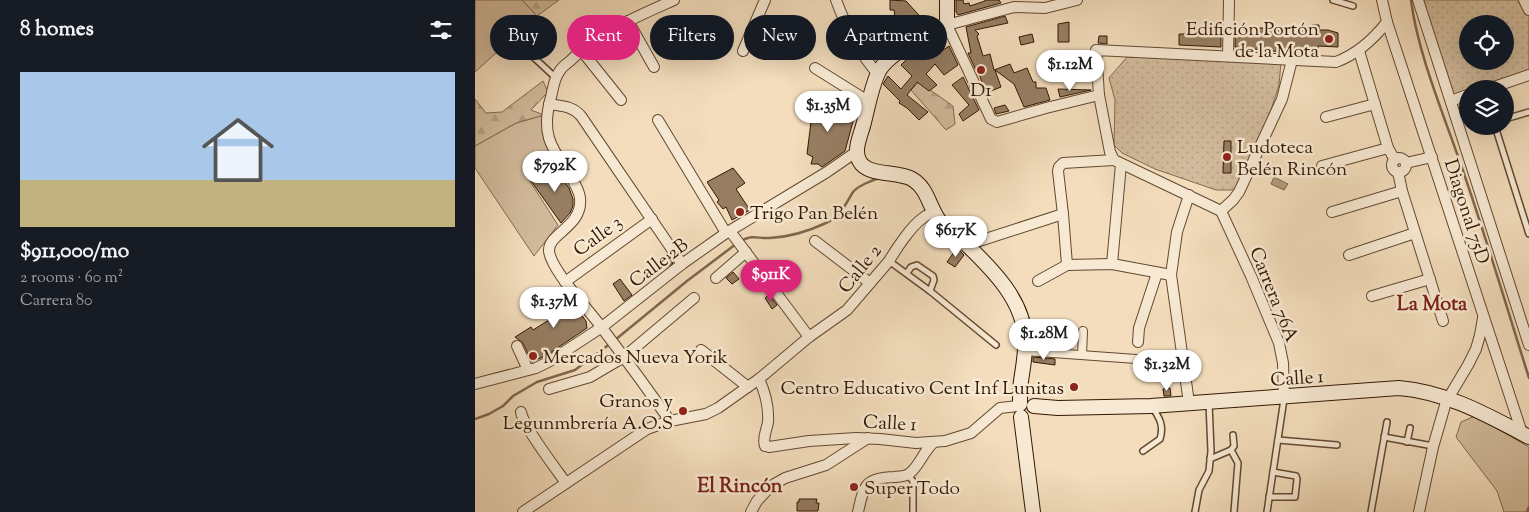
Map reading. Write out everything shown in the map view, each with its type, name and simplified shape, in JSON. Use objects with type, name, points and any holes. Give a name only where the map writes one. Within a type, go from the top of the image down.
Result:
[{"type":"main road","points":[[947,0],[947,15]]},
{"type":"main road","points":[[889,60],[877,74],[856,152],[860,163],[867,169],[904,176],[917,182],[926,193],[934,212],[942,223],[967,245],[997,276],[1018,309],[1025,329],[1021,388],[1023,434],[1033,512]]},
{"type":"main road","name":"Calle 1","points":[[1023,410],[1151,406],[1399,388],[1448,398],[1477,409],[1525,435]]},
{"type":"street","points":[[640,16],[674,0]]},
{"type":"street","points":[[743,50],[765,0]]},
{"type":"street","points":[[836,0],[847,29],[863,57],[877,74]]},
{"type":"street","points":[[1228,56],[1229,0]]},
{"type":"street","name":"Diagonal 75D","points":[[1382,0],[1387,22],[1525,435]]},
{"type":"street","points":[[1418,0],[1529,344]]},
{"type":"street","points":[[1524,0],[1529,10]]},
{"type":"street","points":[[1069,1],[1045,8],[1013,3],[947,24],[991,119],[997,122],[1099,95]]},
{"type":"street","points":[[1112,264],[1115,158],[1099,95],[1096,50],[1336,62],[1359,51],[1376,37],[1387,22]]},
{"type":"street","points":[[1376,37],[1392,37]]},
{"type":"street","points":[[640,41],[655,67]]},
{"type":"street","points":[[1359,51],[1388,148],[1405,168],[1403,171],[1398,172],[1402,191],[1443,320]]},
{"type":"street","points":[[523,512],[647,429],[670,421],[602,327],[565,282],[549,253],[553,240],[570,226],[575,219],[580,200],[578,190],[552,149],[546,128],[549,104],[556,78],[559,72],[571,60]]},
{"type":"street","points":[[589,60],[621,100]]},
{"type":"street","points":[[1229,229],[1231,211],[1236,196],[1282,99],[1292,60]]},
{"type":"street","points":[[815,68],[869,101]]},
{"type":"street","points":[[1514,80],[1529,75]]},
{"type":"street","points":[[1451,101],[1459,98]]},
{"type":"street","points":[[549,104],[570,107],[577,111],[682,264]]},
{"type":"street","points":[[1326,118],[1375,104]]},
{"type":"street","points":[[658,120],[731,234],[809,336]]},
{"type":"street","points":[[1322,166],[1388,148]]},
{"type":"street","name":"Calle 2B","points":[[475,384],[536,368],[550,361],[602,327],[682,264],[856,152]]},
{"type":"street","points":[[1401,161],[1432,157]]},
{"type":"street","points":[[1067,265],[1058,171],[1059,167],[1063,164],[1115,158],[1221,211],[1236,196]]},
{"type":"street","points":[[1332,212],[1402,191]]},
{"type":"street","points":[[1189,195],[1177,232],[1171,275],[1189,403]]},
{"type":"street","name":"Carrera 76A","points":[[1221,211],[1274,327],[1283,363],[1284,397]]},
{"type":"street","name":"Calle 2","points":[[670,421],[695,417],[718,408],[748,387],[809,336],[847,310],[889,261],[917,223],[934,212]]},
{"type":"street","points":[[967,245],[1063,214]]},
{"type":"street","name":"Calle 3","points":[[565,282],[652,219]]},
{"type":"street","points":[[1349,255],[1415,233]]},
{"type":"street","points":[[815,241],[870,283]]},
{"type":"street","points":[[716,278],[744,249]]},
{"type":"street","points":[[1038,281],[1067,265],[1112,264],[1171,275]]},
{"type":"street","points":[[1138,342],[1139,328],[1157,273]]},
{"type":"street","points":[[1372,296],[1430,279]]},
{"type":"street","points":[[549,388],[591,377],[624,357],[694,298]]},
{"type":"street","points":[[1419,512],[1433,446],[1448,398],[1476,349],[1483,314]]},
{"type":"street","points":[[1081,355],[1083,331]]},
{"type":"street","points":[[517,346],[528,370]]},
{"type":"street","points":[[701,350],[748,387]]},
{"type":"street","points":[[1025,351],[1136,359]]},
{"type":"street","name":"Calle 1","points":[[759,378],[768,414],[764,443],[767,447],[809,441],[869,438],[909,442],[945,441],[976,430],[1000,408],[1023,410]]},
{"type":"street","points":[[521,412],[521,417],[527,427],[566,483]]},
{"type":"street","points":[[751,512],[757,501],[771,486],[785,478],[826,465],[869,438]]},
{"type":"street","points":[[859,512],[865,488],[872,480],[908,475],[934,442]]},
{"type":"lane","points":[[1333,0],[1353,6]]},
{"type":"lane","points":[[537,60],[556,78]]},
{"type":"lane","points":[[1514,116],[1529,112]]},
{"type":"lane","points":[[1498,135],[1529,234]]},
{"type":"lane","points":[[889,261],[930,291],[996,345]]},
{"type":"lane","points":[[907,274],[911,267],[917,265],[933,276],[935,280],[930,291]]},
{"type":"lane","name":"Carrera 76A","points":[[1267,512],[1284,397]]},
{"type":"lane","points":[[1195,512],[1199,490],[1209,471],[1209,402]]},
{"type":"lane","points":[[1143,452],[1160,439],[1162,431],[1161,421],[1151,406]]},
{"type":"lane","points":[[1371,512],[1387,422]]},
{"type":"lane","points":[[1407,442],[1410,428]]},
{"type":"lane","points":[[1210,459],[1231,450],[1234,446],[1233,435]]},
{"type":"lane","points":[[1384,437],[1433,446]]},
{"type":"lane","points":[[1278,440],[1337,445]]},
{"type":"lane","points":[[1231,450],[1238,463],[1234,512]]},
{"type":"lane","points":[[1269,497],[1295,497],[1296,476],[1273,472]]},
{"type":"lane","points":[[908,475],[913,482],[913,512]]},
{"type":"green space","points":[[475,0],[522,0],[536,15],[490,15],[490,58],[475,72]]},
{"type":"green space","points":[[522,0],[559,0],[538,15],[536,15]]},
{"type":"green space","points":[[1418,0],[1523,0],[1529,11],[1529,75],[1514,80],[1459,80],[1459,98],[1451,101]]},
{"type":"green space","points":[[1127,57],[1281,62],[1279,85],[1270,113],[1237,190],[1216,190],[1155,169],[1122,153],[1114,145],[1115,100],[1109,78]]},
{"type":"green space","points":[[543,81],[548,92],[531,110],[544,115],[516,123],[475,146],[475,99],[486,113],[502,112]]},
{"type":"green space","points":[[919,82],[953,106],[955,124],[946,130],[911,90]]},
{"type":"green space","points":[[544,115],[554,161],[529,180],[558,225],[534,256],[475,168],[475,146],[516,123]]},
{"type":"green space","points":[[1475,416],[1529,447],[1529,512],[1504,512],[1497,491],[1456,437],[1461,422]]},
{"type":"water","points":[[1274,177],[1288,184],[1284,190],[1271,184]]},
{"type":"building","points":[[890,0],[906,1],[919,15],[895,15],[894,10],[890,10]]},
{"type":"building","points":[[956,0],[963,0],[964,4],[969,3],[970,6],[985,0],[999,0],[1001,3],[958,15],[956,12]]},
{"type":"building","points":[[1005,16],[1008,23],[975,30],[979,34],[977,36],[983,56],[990,54],[994,70],[1010,64],[1014,73],[1027,68],[1033,82],[1036,82],[1036,88],[1046,88],[1050,100],[1024,107],[1014,84],[995,70],[1001,87],[986,93],[968,53],[971,53],[966,27]]},
{"type":"building","points":[[1069,22],[1069,42],[1058,42],[1058,24]]},
{"type":"building","points":[[1269,25],[1279,26],[1278,33],[1294,34],[1295,27],[1311,29],[1312,25],[1319,25],[1319,30],[1338,33],[1338,47],[1318,46],[1318,51],[1299,50],[1299,52],[1292,51],[1292,53],[1235,47],[1235,35],[1249,35],[1250,28],[1269,28]]},
{"type":"building","points":[[1032,34],[1034,42],[1021,45],[1019,37]]},
{"type":"building","points":[[1179,34],[1221,36],[1221,47],[1179,45]]},
{"type":"building","points":[[1099,36],[1107,36],[1107,44],[1098,43]]},
{"type":"building","points":[[949,46],[958,65],[944,75],[935,64],[926,74],[937,85],[929,91],[917,82],[907,95],[928,112],[919,120],[899,103],[900,101],[883,84],[888,76],[901,89],[912,76],[901,65],[906,60],[947,60],[947,47]]},
{"type":"building","points":[[1088,62],[1089,68],[1078,69],[1079,77],[1056,78],[1055,71],[1043,73],[1042,64]]},
{"type":"building","points":[[963,77],[979,110],[963,121],[959,114],[969,105],[952,85]]},
{"type":"building","points":[[1058,89],[1091,90],[1060,97]]},
{"type":"building","points":[[814,98],[820,99],[854,118],[845,151],[822,167],[818,164],[811,164],[813,157],[807,154]]},
{"type":"building","points":[[1005,105],[1009,111],[996,114],[994,108]]},
{"type":"building","name":"Ludoteca Belén Rincón","points":[[1224,141],[1231,141],[1231,173],[1223,173]]},
{"type":"building","points":[[553,165],[569,188],[573,199],[570,213],[561,223],[531,181]]},
{"type":"building","points":[[733,168],[745,183],[736,189],[750,210],[732,220],[726,207],[723,209],[717,202],[719,200],[707,182]]},
{"type":"building","points":[[957,248],[964,255],[955,267],[947,262]]},
{"type":"building","points":[[668,255],[673,263],[666,268],[659,261]]},
{"type":"building","points":[[733,272],[739,279],[732,284],[726,278]]},
{"type":"building","points":[[620,279],[632,295],[624,301],[613,284]]},
{"type":"building","points":[[561,289],[586,321],[587,328],[547,355],[532,362],[523,343],[515,337],[531,327],[533,330],[560,313],[549,297]]},
{"type":"building","points":[[769,295],[777,305],[772,309],[765,298]]},
{"type":"building","points":[[1033,357],[1055,359],[1055,365],[1033,362]]},
{"type":"building","points":[[1170,388],[1171,396],[1164,396],[1163,389]]},
{"type":"building","points":[[799,499],[817,499],[816,503],[819,503],[818,511],[797,511]]},
{"type":"waterway","points":[[1411,0],[1414,21],[1425,63],[1462,168],[1529,378]]},
{"type":"waterway","points":[[741,241],[752,237],[770,238],[792,235],[826,223],[839,214],[855,190],[880,178]]},
{"type":"waterway","points":[[615,340],[736,244]]},
{"type":"waterway","points":[[475,419],[503,406],[513,396],[537,382],[575,370],[611,343]]},
{"type":"waterway","points":[[1527,512],[1529,507]]},
{"type":"place","name":"Edifición Portón de la Mota","points":[[1329,39]]},
{"type":"place","name":"D1","points":[[981,70]]},
{"type":"place","name":"Ludoteca Belén Rincón","points":[[1227,157]]},
{"type":"place","name":"Trigo Pan Belén","points":[[740,212]]},
{"type":"place","name":"Mercados Nueva Yorik","points":[[533,356]]},
{"type":"place","name":"Centro Educativo Cent Inf Lunitas","points":[[1074,387]]},
{"type":"place","name":"Granos y Legunmbrería A.O.S","points":[[683,411]]},
{"type":"place","name":"Super Todo","points":[[854,487]]},
{"type":"district","name":"La Mota","points":[[1432,303]]},
{"type":"district","name":"El Rincón","points":[[740,485]]}]
